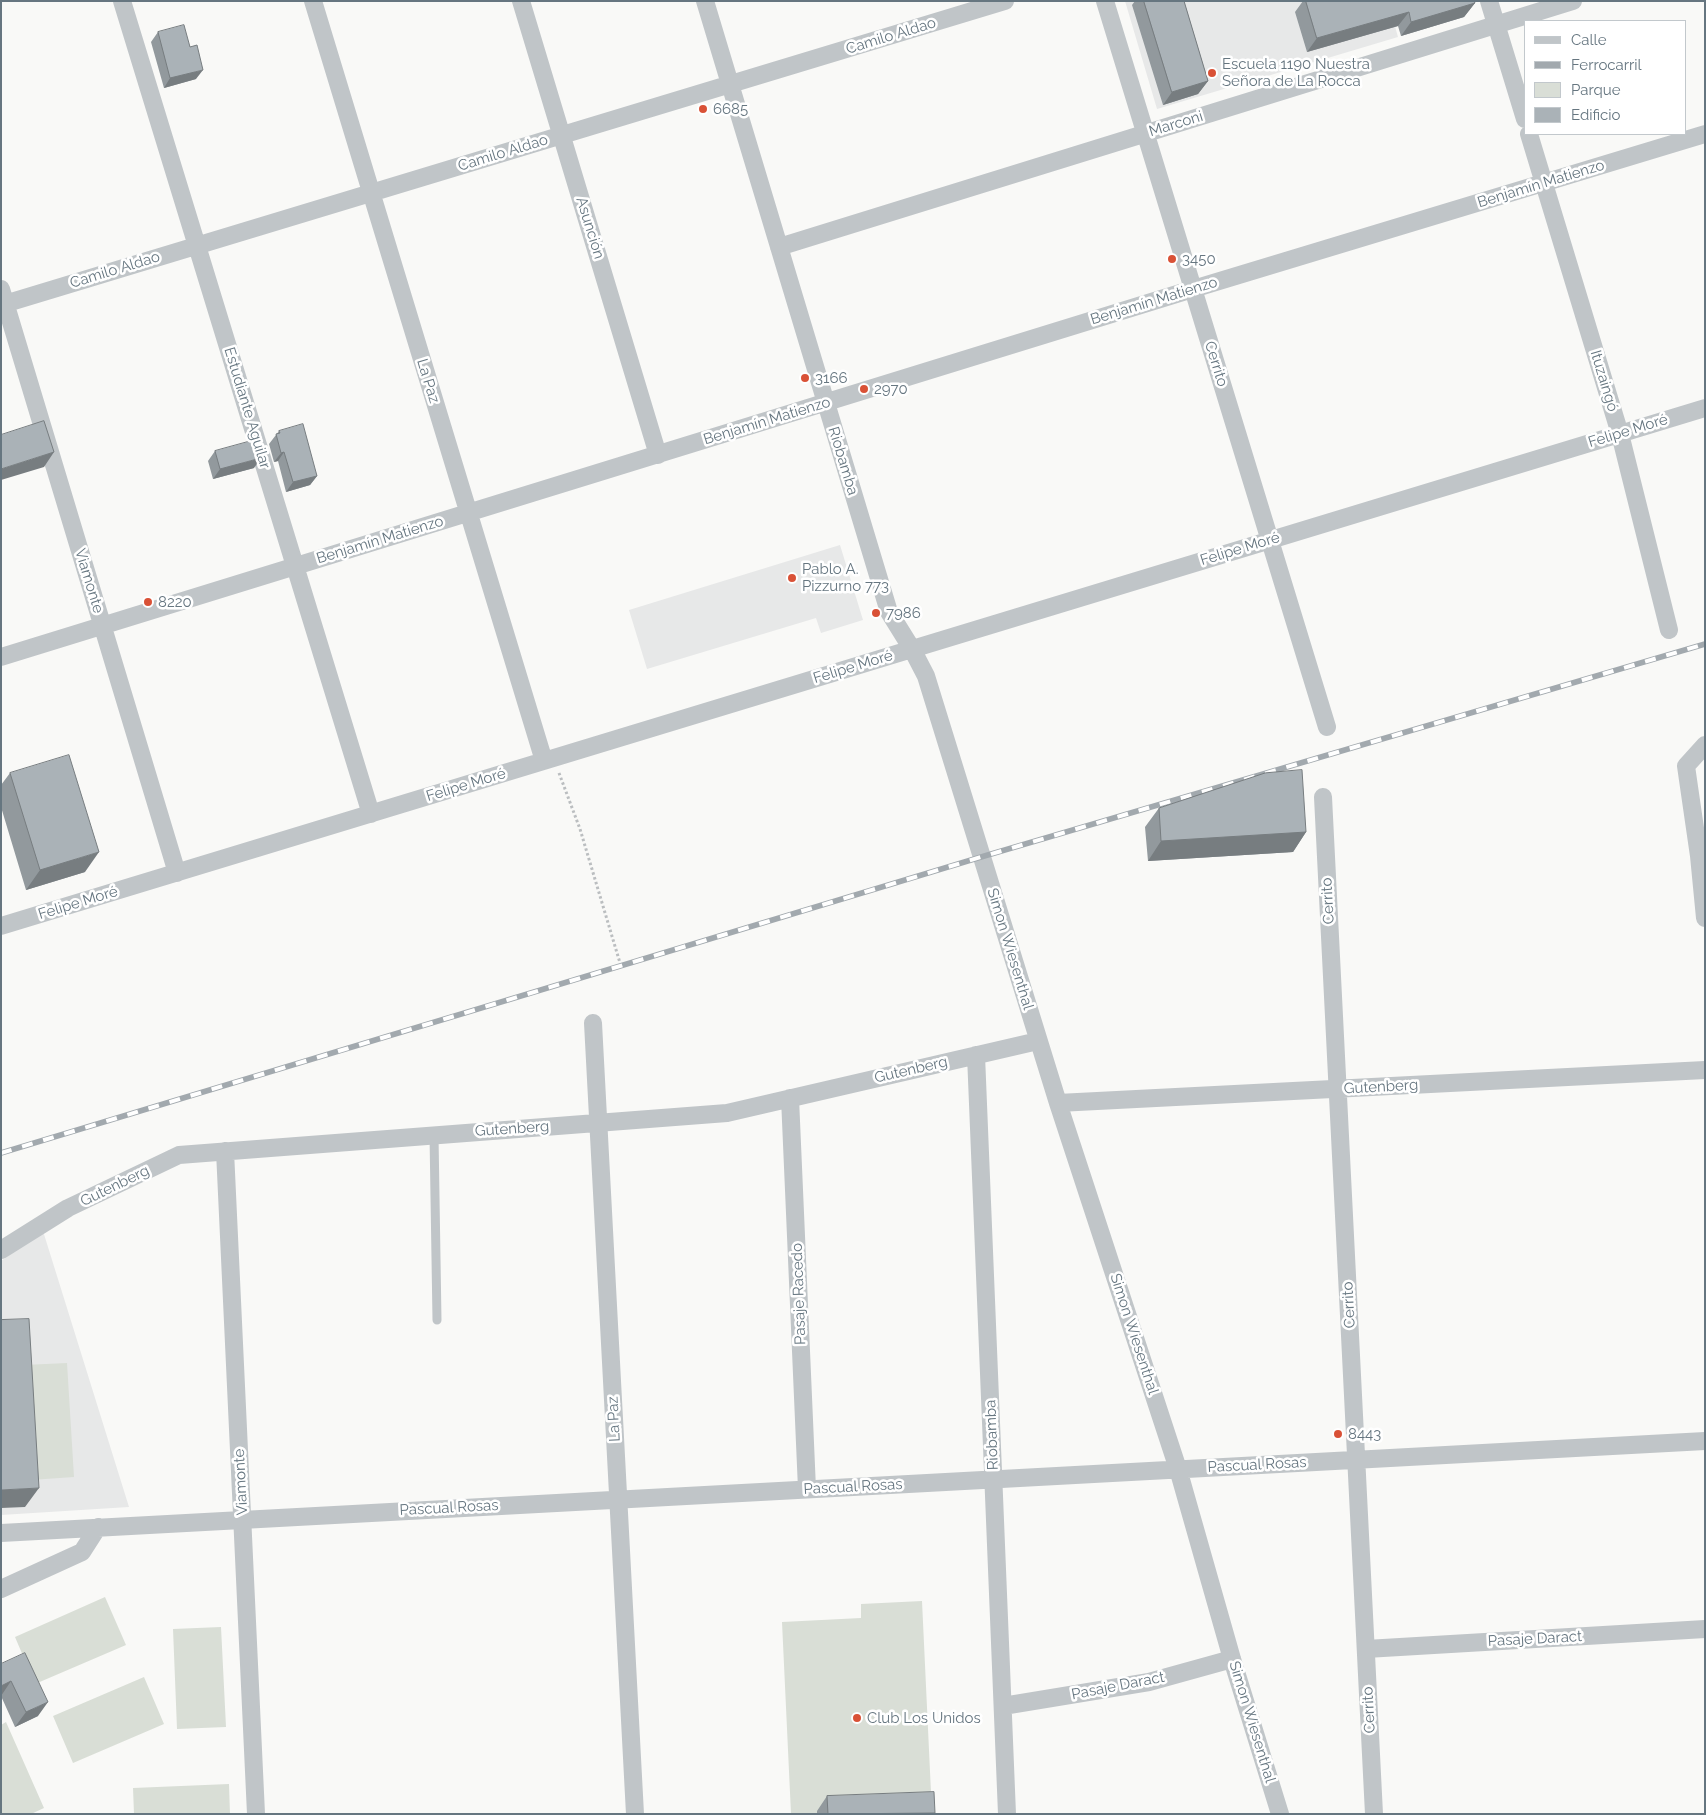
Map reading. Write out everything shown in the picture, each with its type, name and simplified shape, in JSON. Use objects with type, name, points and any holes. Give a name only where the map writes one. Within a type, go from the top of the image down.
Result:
[{"type":"street","name":"Estudiante Aguilar","points":[[122,1],[371,814]]},
{"type":"street","name":"La Paz","points":[[313,1],[468,513],[548,760]]},
{"type":"street","name":"Asunción","points":[[521,1],[658,455]]},
{"type":"street","name":"Riobamba","points":[[705,1],[889,612],[926,676],[981,857]]},
{"type":"street","name":"Camilo Aldao","points":[[3,299],[197,245],[372,193],[1005,1]]},
{"type":"street","name":"Cerrito","points":[[1105,1],[1328,727]]},
{"type":"street","points":[[1489,1],[1524,116]]},
{"type":"street","name":"Marconi","points":[[779,247],[1573,1]]},
{"type":"street","name":"Benjamín Matienzo","points":[[1,657],[1193,289],[1705,134]]},
{"type":"street","name":"Ituzaingó","points":[[1529,135],[1620,434],[1669,630]]},
{"type":"street","name":"Viamonte","points":[[3,299],[177,873]]},
{"type":"street","name":"Felipe Moré","points":[[1,926],[1705,408]]},
{"type":"street","points":[[1704,746],[1686,766],[1699,856],[1705,918]]},
{"type":"street","name":"Cerrito","points":[[1323,797],[1374,1814]]},
{"type":"street","name":"Simon Wiesenthal","points":[[981,857],[1038,1041],[1178,1469],[1232,1658],[1280,1814]]},
{"type":"street","name":"La Paz","points":[[593,1023],[635,1814]]},
{"type":"street","name":"Gutenberg","points":[[1,1250],[68,1208],[179,1155],[727,1113],[1038,1041]]},
{"type":"street","name":"Riobamba","points":[[976,1055],[1007,1814]]},
{"type":"street","name":"Gutenberg","points":[[1058,1103],[1705,1070]]},
{"type":"street","name":"Pasaje Racedo","points":[[790,1098],[807,1489]]},
{"type":"street","name":"Viamonte","points":[[225,1151],[256,1814]]},
{"type":"street","name":"Pascual Rosas","points":[[1,1533],[1705,1441]]},
{"type":"street","points":[[1,1589],[82,1552],[98,1527]]},
{"type":"street","name":"Pasaje Daract","points":[[1366,1649],[1705,1629]]},
{"type":"street","name":"Pasaje Daract","points":[[1003,1706],[1150,1682],[1232,1658]]},
{"type":"lane","points":[[434,1135],[437,1320]]},
{"type":"path","points":[[548,760],[580,829],[620,963]]},
{"type":"shaded area","name":"Escuela 1190 Nuestra Señora de La Rocca","points":[[1125,1],[1388,1],[1398,37],[1157,109]]},
{"type":"shaded area","name":"Pablo A. Pizzurno 773","points":[[840,545],[863,620],[821,633],[816,618],[647,669],[629,610]]},
{"type":"shaded area","points":[[43,1231],[129,1507],[1,1515],[1,1261]]},
{"type":"green space","points":[[67,1363],[74,1477],[31,1480],[24,1365]]},
{"type":"green space","points":[[105,1597],[126,1645],[35,1684],[15,1637]]},
{"type":"green space","name":"Club Los Unidos","points":[[922,1601],[932,1814],[791,1814],[782,1622],[861,1618],[861,1604]]},
{"type":"green space","points":[[221,1627],[226,1727],[177,1729],[173,1629]]},
{"type":"green space","points":[[144,1677],[164,1724],[73,1763],[53,1716]]},
{"type":"green space","points":[[6,1722],[44,1808],[31,1814],[1,1814],[1,1725]]},
{"type":"green space","points":[[229,1784],[230,1814],[134,1814],[133,1788]]},
{"type":"building","points":[[1144,1],[1184,1],[1208,81],[1172,92]]},
{"type":"building","points":[[1306,1],[1474,1],[1475,3],[1411,22],[1409,12],[1317,38]]},
{"type":"building","points":[[184,25],[190,47],[197,45],[203,70],[170,78],[158,32]]},
{"type":"building","points":[[44,421],[54,452],[1,469],[1,435]]},
{"type":"building","points":[[303,424],[317,476],[293,482],[284,452],[281,453],[276,434],[280,433],[279,431]]},
{"type":"building","points":[[255,440],[261,458],[220,469],[215,451]]},
{"type":"building","points":[[69,755],[99,852],[40,870],[10,773]]},
{"type":"building","points":[[1302,770],[1306,832],[1161,841],[1159,808],[1265,773]]},
{"type":"building","points":[[29,1319],[39,1488],[1,1490],[1,1320]]},
{"type":"building","points":[[25,1653],[48,1702],[26,1712],[11,1681],[1,1686],[1,1664]]},
{"type":"building","points":[[934,1792],[935,1813],[828,1814],[827,1796]]},
{"type":"railway","points":[[1,1153],[981,857],[1705,644]]},
{"type":"place","name":"Escuela 1190 Nuestra Señora de La Rocca","points":[[1212,73]]},
{"type":"place","name":"6685","points":[[703,109]]},
{"type":"place","name":"3450","points":[[1172,259]]},
{"type":"place","name":"3166","points":[[805,378]]},
{"type":"place","name":"2970","points":[[864,389]]},
{"type":"place","name":"Pablo A. Pizzurno 773","points":[[792,578]]},
{"type":"place","name":"8220","points":[[148,602]]},
{"type":"place","name":"7986","points":[[876,613]]},
{"type":"place","name":"8443","points":[[1338,1434]]},
{"type":"place","name":"Club Los Unidos","points":[[857,1718]]}]
